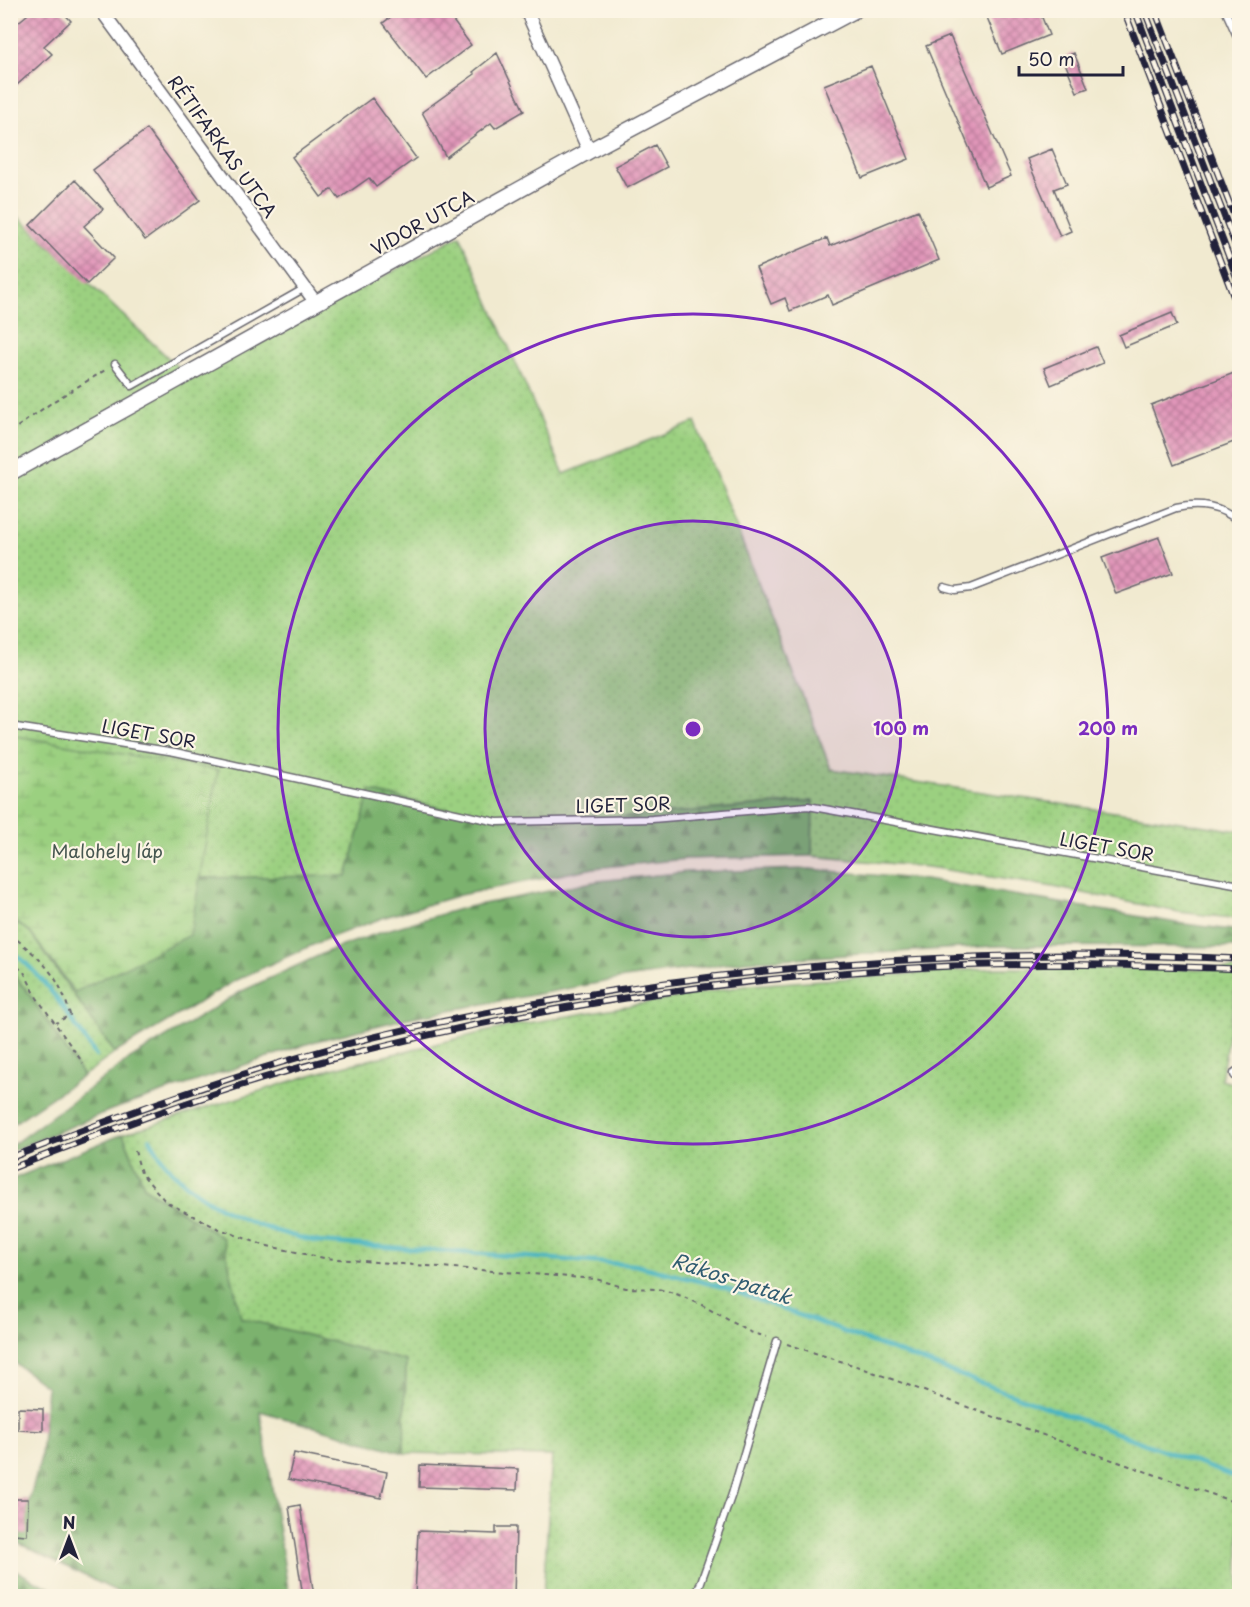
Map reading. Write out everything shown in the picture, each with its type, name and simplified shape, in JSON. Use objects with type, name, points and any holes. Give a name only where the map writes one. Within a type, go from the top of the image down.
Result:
[{"type":"street","points":[[526,10],[588,151]]},
{"type":"street","name":"VIDOR UTCA","points":[[10,473],[588,151],[855,10]]},
{"type":"street","name":"RÉTIFARKAS UTCA","points":[[107,13],[316,303]]},
{"type":"lane","points":[[1224,10],[1239,43]]},
{"type":"lane","points":[[115,364],[132,386],[305,288]]},
{"type":"lane","points":[[944,587],[956,590],[971,588],[1188,505],[1211,506],[1223,510],[1239,522]]},
{"type":"lane","name":"LIGET SOR","points":[[10,726],[175,752],[497,822],[652,819],[808,806],[1239,885]]},
{"type":"lane","points":[[696,1596],[732,1494],[777,1341]]},
{"type":"path","points":[[10,432],[54,401],[115,364]]},
{"type":"path","points":[[10,934],[43,961],[65,996],[69,1015],[56,1023]]},
{"type":"path","points":[[10,960],[24,972],[37,998],[83,1063]]},
{"type":"path","points":[[135,1151],[141,1173],[166,1202],[217,1228],[263,1245],[324,1258],[596,1279],[626,1288],[658,1289],[699,1304],[750,1332],[859,1367],[1092,1453],[1239,1504]]},
{"type":"green space","points":[[10,209],[192,380],[460,235],[564,474],[695,422],[831,769],[1239,831],[1239,919],[1179,912],[1048,886],[928,867],[812,856],[812,801],[557,823],[455,811],[370,792],[348,876],[11,881]]},
{"type":"green space","name":"Malohely láp","points":[[10,735],[218,770],[190,935],[75,992],[29,931],[11,919]]},
{"type":"green space","points":[[370,791],[455,811],[557,823],[813,801],[812,856],[686,859],[594,868],[460,895],[385,917],[326,939],[236,980],[115,1053],[29,931],[11,919],[10,881],[16,880],[347,876]]},
{"type":"green space","points":[[810,869],[925,880],[1177,923],[1239,931],[1239,947],[995,946],[746,961],[625,978],[408,1018],[316,1041],[111,1110],[11,1151],[11,1146],[130,1059],[242,991],[331,950],[387,930],[463,908],[598,881],[687,872]]},
{"type":"green space","points":[[10,919],[29,931],[115,1053],[83,1076],[27,991],[11,972]]},
{"type":"green space","points":[[997,968],[1239,969],[1221,1080],[1240,1085],[1239,1596],[543,1596],[552,1456],[404,1453],[406,1361],[240,1318],[223,1239],[145,1188],[123,1134],[327,1070],[510,1026],[750,985]]},
{"type":"green space","points":[[11,972],[27,991],[83,1076],[11,1125]]},
{"type":"green space","points":[[123,1134],[145,1188],[223,1238],[241,1318],[406,1361],[404,1453],[260,1411],[289,1596],[126,1596],[18,1543],[41,1457],[47,1387],[11,1360],[10,1180]]},
{"type":"green space","points":[[11,1568],[65,1596],[11,1596]]},
{"type":"building","points":[[33,10],[61,10],[71,21],[44,46],[52,54],[10,91],[10,29]]},
{"type":"building","points":[[400,10],[445,10],[471,45],[426,79],[383,23]]},
{"type":"building","points":[[984,10],[1039,10],[1049,35],[1002,54]]},
{"type":"building","points":[[950,36],[1011,176],[986,187],[926,46]]},
{"type":"building","points":[[497,53],[524,111],[495,128],[491,123],[446,157],[422,112],[475,74],[473,72]]},
{"type":"building","points":[[1074,53],[1088,88],[1077,92],[1063,58]]},
{"type":"building","points":[[871,66],[909,159],[862,178],[824,85]]},
{"type":"building","points":[[372,98],[416,158],[376,187],[369,178],[339,199],[332,189],[321,197],[292,157]]},
{"type":"building","points":[[147,129],[200,200],[145,240],[93,170]]},
{"type":"building","points":[[655,145],[667,167],[627,188],[615,166]]},
{"type":"building","points":[[1052,149],[1067,184],[1054,189],[1071,231],[1060,236],[1027,159]]},
{"type":"building","points":[[75,180],[103,209],[84,226],[114,258],[87,284],[30,225]]},
{"type":"building","points":[[918,210],[939,260],[832,305],[828,295],[790,311],[785,298],[771,304],[756,268],[827,238],[830,246]]},
{"type":"building","points":[[1172,313],[1177,325],[1124,347],[1119,335]]},
{"type":"building","points":[[1096,347],[1103,363],[1051,385],[1044,368]]},
{"type":"building","points":[[1239,371],[1239,440],[1174,465],[1151,405]]},
{"type":"building","points":[[1159,537],[1173,573],[1116,594],[1102,558]]},
{"type":"building","points":[[18,1408],[43,1409],[43,1431],[18,1430]]},
{"type":"building","points":[[294,1453],[387,1472],[381,1498],[288,1479]]},
{"type":"building","points":[[420,1465],[518,1469],[517,1490],[419,1487]]},
{"type":"building","points":[[14,1499],[28,1499],[27,1535],[13,1534]]},
{"type":"building","points":[[300,1505],[314,1596],[303,1596],[289,1507]]},
{"type":"building","points":[[496,1527],[516,1527],[514,1596],[415,1596],[418,1531],[496,1534]]},
{"type":"waterway","name":"Rákos-patak","points":[[10,949],[46,986],[96,1056]]},
{"type":"waterway","name":"Rákos-patak","points":[[150,1139],[165,1163],[197,1193],[235,1215],[277,1231],[319,1242],[635,1265],[723,1287],[1240,1479]]},
{"type":"railway","points":[[1135,10],[1240,286]]},
{"type":"railway","points":[[1155,10],[1240,231]]},
{"type":"railway","points":[[1146,14],[1240,257]]},
{"type":"railway","points":[[1127,18],[1240,313]]},
{"type":"railway","points":[[10,1158],[161,1102],[314,1053],[440,1022],[567,998],[734,974],[902,960],[1071,955],[1240,959]]},
{"type":"railway","points":[[10,1169],[164,1111],[320,1062],[470,1026],[623,998],[776,979],[930,967],[1085,965],[1240,969]]}]
